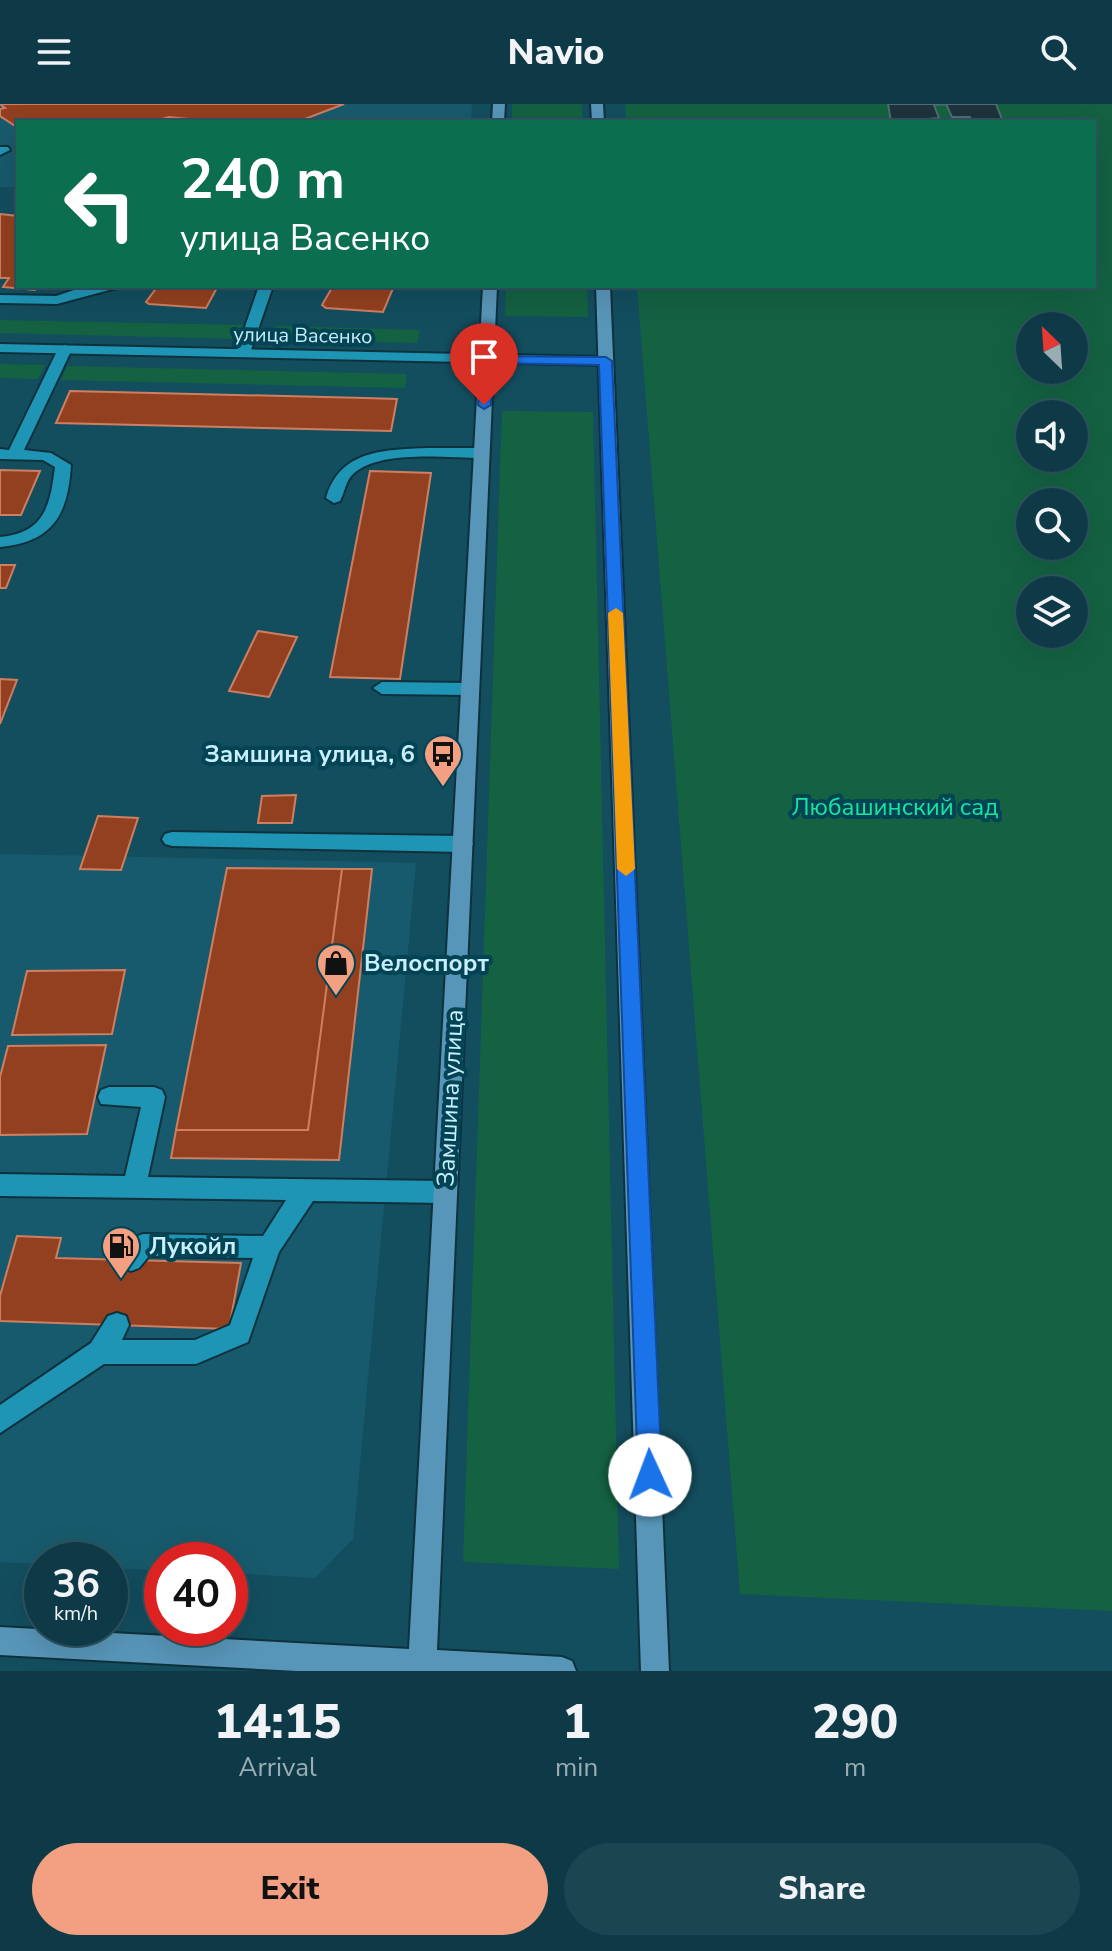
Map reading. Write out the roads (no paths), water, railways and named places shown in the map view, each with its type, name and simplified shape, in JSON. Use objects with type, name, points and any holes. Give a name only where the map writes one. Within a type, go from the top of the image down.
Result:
[{"type":"street","points":[[0,299],[57,300],[91,288]]},
{"type":"street","points":[[243,353],[265,288]]},
{"type":"street","name":"Замшина улица","points":[[423,1667],[490,288]]},
{"type":"street","points":[[603,288],[655,1671]]},
{"type":"street","name":"улица Васенко","points":[[0,348],[606,361]]},
{"type":"street","points":[[0,542],[16,542],[43,530],[50,521],[63,465],[54,457],[8,454],[65,349]]},
{"type":"street","points":[[334,498],[339,480],[347,471],[376,458],[397,454],[482,453]]},
{"type":"street","points":[[382,688],[470,689]]},
{"type":"street","points":[[172,839],[463,844]]},
{"type":"street","points":[[109,1097],[154,1097],[135,1185]]},
{"type":"street","points":[[0,1185],[445,1192]]},
{"type":"street","points":[[100,1352],[196,1352],[239,1333],[269,1247],[307,1189]]},
{"type":"street","points":[[131,1260],[143,1245],[269,1247]]},
{"type":"street","points":[[0,1420],[100,1352],[117,1325]]},
{"type":"street","points":[[0,1641],[423,1667],[562,1671]]},
{"type":"place","name":"Замшина улица, 6","points":[[443,788]]},
{"type":"place","name":"Велоспорт","points":[[336,997]]},
{"type":"place","name":"Лукойл","points":[[121,1280]]},
{"type":"park label","name":"Любашинский сад","points":[[895,807]]}]
